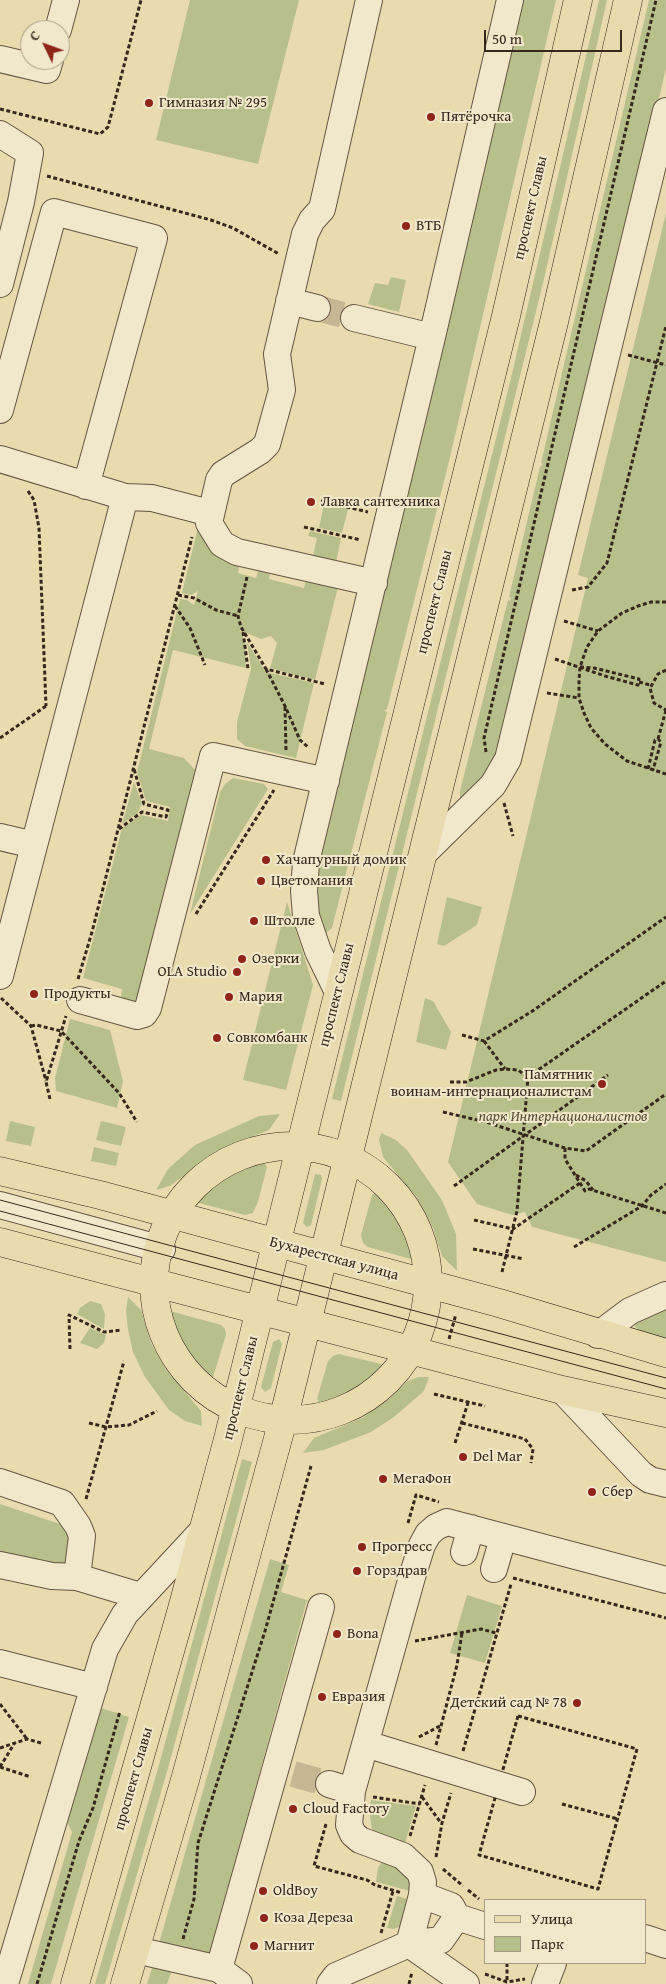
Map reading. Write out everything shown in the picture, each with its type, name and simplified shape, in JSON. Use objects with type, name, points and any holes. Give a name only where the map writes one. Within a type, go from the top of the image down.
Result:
[{"type":"main road","name":"проспект Славы","points":[[75,1984],[204,1529],[260,1311],[506,316],[578,0]]},
{"type":"main road","points":[[125,1984],[188,1770],[308,1323],[554,322],[628,0]]},
{"type":"main road","points":[[300,1145],[348,1157],[386,1182],[409,1212],[422,1239],[428,1262],[429,1284],[412,1350],[387,1383],[350,1410],[329,1417],[283,1420],[235,1409],[215,1398],[181,1366],[169,1347],[160,1325],[153,1284],[172,1214],[195,1184],[226,1161],[262,1148],[300,1145]]},
{"type":"main road","name":"Бухарестская улица","points":[[0,1171],[172,1214],[323,1257],[429,1284],[598,1335],[666,1353]]},
{"type":"main road","points":[[0,1242],[153,1284],[562,1390],[666,1413]]},
{"type":"street","points":[[61,20],[66,0]]},
{"type":"street","points":[[369,0],[322,209],[312,220],[305,234],[289,301],[277,354],[282,390],[267,444],[260,451],[223,474],[204,512],[215,537],[229,549],[374,583]]},
{"type":"street","points":[[338,992],[318,951],[306,916],[304,891],[306,862],[374,583],[510,0]]},
{"type":"street","points":[[0,59],[20,64]]},
{"type":"street","points":[[423,854],[496,779],[508,759],[666,111]]},
{"type":"street","points":[[0,134],[30,153],[22,202],[0,282]]},
{"type":"street","points":[[0,410],[54,212],[154,238],[86,486]]},
{"type":"street","points":[[289,301],[316,308]]},
{"type":"street","points":[[354,318],[432,337]]},
{"type":"street","points":[[0,459],[125,497],[152,498],[204,512]]},
{"type":"street","points":[[0,976],[125,497]]},
{"type":"street","points":[[74,1001],[137,1016],[144,1014],[148,1008],[213,756],[326,781]]},
{"type":"street","points":[[0,837],[34,845]]},
{"type":"street","points":[[0,1206],[162,1249]]},
{"type":"street","points":[[598,1335],[630,1312],[666,1295]]},
{"type":"street","points":[[562,1390],[641,1474],[650,1480],[666,1484]]},
{"type":"street","points":[[0,1482],[62,1503],[78,1526],[82,1536],[77,1577]]},
{"type":"street","points":[[409,1944],[422,1897],[423,1882],[420,1872],[410,1860],[360,1840],[353,1834],[340,1787],[366,1744],[422,1545],[428,1534],[436,1527],[447,1522],[467,1540],[504,1538],[666,1580]]},
{"type":"street","points":[[5,1984],[105,1649],[114,1631],[140,1596],[204,1529]]},
{"type":"street","points":[[504,1538],[507,1572]]},
{"type":"street","points":[[0,1565],[52,1576],[77,1577],[140,1596]]},
{"type":"street","points":[[219,1969],[284,1771],[321,1607]]},
{"type":"street","points":[[0,1663],[94,1687]]},
{"type":"street","points":[[366,1744],[510,1789]]},
{"type":"street","points":[[422,1897],[451,1906],[457,1917],[483,1925]]},
{"type":"street","points":[[330,1984],[336,1976],[409,1944],[441,1940],[457,1917]]},
{"type":"street","points":[[646,1938],[666,1945]]},
{"type":"street","points":[[409,1944],[475,1979]]},
{"type":"street","points":[[136,1950],[219,1969],[240,1984]]},
{"type":"street","points":[[538,1980],[552,1964]]},
{"type":"path","points":[[0,109],[100,134],[108,127],[140,0]]},
{"type":"path","points":[[513,836],[496,779],[484,749],[484,738],[656,0]]},
{"type":"path","points":[[43,176],[210,220],[233,228],[266,246]]},
{"type":"path","points":[[572,590],[588,587],[607,562],[666,326]]},
{"type":"path","points":[[627,355],[666,365]]},
{"type":"path","points":[[25,486],[34,500],[39,528],[46,706]]},
{"type":"path","points":[[321,501],[368,512]]},
{"type":"path","points":[[46,1082],[61,1031],[74,1001],[175,606],[204,512]]},
{"type":"path","points":[[304,527],[362,540]]},
{"type":"path","points":[[246,580],[238,616],[246,645],[248,669]]},
{"type":"path","points":[[178,595],[194,598],[216,610],[238,616]]},
{"type":"path","points":[[666,602],[651,602],[638,606],[622,613],[598,631],[587,647],[580,667],[579,698],[591,728],[605,744],[627,761],[666,774]]},
{"type":"path","points":[[175,606],[190,628],[205,665]]},
{"type":"path","points":[[564,621],[598,631]]},
{"type":"path","points":[[241,627],[266,669],[300,740],[308,748]]},
{"type":"path","points":[[555,659],[580,667],[631,676],[639,679],[638,682],[650,685]]},
{"type":"path","points":[[266,669],[325,684]]},
{"type":"path","points":[[648,769],[655,740],[658,739],[666,710],[654,703],[650,693],[650,685],[658,674],[666,670]]},
{"type":"path","points":[[547,694],[579,698]]},
{"type":"path","points":[[46,706],[52,708]]},
{"type":"path","points":[[0,738],[46,706]]},
{"type":"path","points":[[285,706],[285,747]]},
{"type":"path","points":[[653,770],[661,742],[658,739]]},
{"type":"path","points":[[118,829],[142,812],[144,804],[134,769]]},
{"type":"path","points":[[191,922],[277,785]]},
{"type":"path","points":[[142,812],[166,818],[168,810],[144,804]]},
{"type":"path","points":[[484,1041],[534,1010],[666,917]]},
{"type":"path","points":[[528,1077],[666,981]]},
{"type":"path","points":[[0,997],[31,1026],[50,1099]]},
{"type":"path","points":[[31,1026],[36,1024],[61,1031],[119,1093],[137,1122]]},
{"type":"path","points":[[462,1035],[484,1041],[505,1069]]},
{"type":"path","points":[[450,1082],[466,1082],[496,1070],[505,1069],[518,1070],[528,1077]]},
{"type":"path","points":[[454,1186],[608,1075]]},
{"type":"path","points":[[502,1272],[517,1211],[528,1077]]},
{"type":"path","points":[[443,1112],[524,1134],[565,1148],[586,1151],[666,1094]]},
{"type":"path","points":[[565,1148],[566,1159],[585,1191],[589,1189],[595,1193],[666,1213]]},
{"type":"path","points":[[575,1175],[586,1181],[595,1193]]},
{"type":"path","points":[[474,1220],[513,1228],[580,1183]]},
{"type":"path","points":[[574,1247],[642,1206],[651,1195],[666,1184]]},
{"type":"path","points":[[473,1249],[524,1259]]},
{"type":"path","points":[[449,1340],[456,1313]]},
{"type":"path","points":[[70,1349],[69,1315],[104,1332],[121,1330]]},
{"type":"path","points":[[78,1526],[124,1361]]},
{"type":"path","points":[[434,1394],[485,1406]]},
{"type":"path","points":[[455,1443],[468,1403]]},
{"type":"path","points":[[89,1423],[106,1427],[129,1425],[157,1411]]},
{"type":"path","points":[[462,1423],[525,1439],[533,1449],[530,1463]]},
{"type":"path","points":[[178,1959],[194,1899],[198,1843],[265,1631],[312,1466]]},
{"type":"path","points":[[405,1533],[416,1495],[444,1503]]},
{"type":"path","points":[[461,1756],[496,1633],[507,1572],[666,1618]]},
{"type":"path","points":[[408,1642],[481,1629],[496,1633]]},
{"type":"path","points":[[0,1704],[27,1739]]},
{"type":"path","points":[[37,1984],[79,1841],[93,1808],[120,1711]]},
{"type":"path","points":[[518,1716],[637,1749],[618,1819],[598,1889],[479,1856],[510,1789],[518,1716]]},
{"type":"path","points":[[0,1748],[27,1739],[41,1743]]},
{"type":"path","points":[[15,1743],[0,1767],[31,1777]]},
{"type":"path","points":[[340,1787],[373,1797],[420,1804]]},
{"type":"path","points":[[435,1863],[442,1823],[452,1788]]},
{"type":"path","points":[[422,1797],[442,1823]]},
{"type":"path","points":[[562,1804],[618,1819]]},
{"type":"path","points":[[326,1822],[314,1866],[367,1880],[393,1891],[422,1897]]},
{"type":"path","points":[[374,1959],[393,1891]]},
{"type":"path","points":[[507,1964],[507,1982]]},
{"type":"path","points":[[475,1979],[507,1982],[538,1980]]},
{"type":"green space","points":[[190,0],[299,0],[258,164],[156,140]]},
{"type":"green space","points":[[522,0],[556,0],[450,457],[387,709],[384,711],[387,712],[332,928],[326,933],[323,932],[314,894],[317,862],[440,362]]},
{"type":"green space","points":[[599,0],[607,0],[544,279],[341,1101],[332,1099],[511,378]]},
{"type":"green space","points":[[649,0],[666,0],[666,68],[636,197],[501,743],[490,772],[460,799],[460,791],[508,600],[510,601],[511,598],[509,597],[540,467],[543,464],[541,463]]},
{"type":"green space","name":"парк Интернационалистов","points":[[666,213],[666,1262],[532,1227],[525,1212],[512,1215],[477,1204],[448,1162],[588,578],[578,575]]},
{"type":"green space","points":[[391,277],[406,280],[399,312],[368,304],[375,283],[388,285]]},
{"type":"green space","points":[[324,504],[348,509],[342,533],[319,528]]},
{"type":"green space","points":[[199,523],[240,561],[238,573],[256,578],[258,571],[270,574],[269,579],[304,588],[307,576],[339,583],[315,680],[270,668],[277,643],[271,636],[261,639],[240,630],[245,643],[246,668],[173,650],[149,749],[184,758],[195,770],[196,778],[136,1003],[124,1001],[121,996],[122,989],[83,978],[122,828],[141,815],[168,821],[170,807],[146,801],[137,772],[180,599],[187,600],[194,605],[198,591],[191,595],[182,593]]},
{"type":"green space","points":[[310,531],[341,538],[336,562],[313,556],[317,538],[308,536]]},
{"type":"green space","points":[[247,642],[266,672],[314,683],[296,758],[245,746],[237,739],[237,722],[251,669]]},
{"type":"green space","points":[[233,778],[264,784],[268,789],[190,914],[220,792],[225,784]]},
{"type":"green space","points":[[134,782],[142,803],[138,813],[122,824]]},
{"type":"green space","points":[[447,897],[482,907],[477,925],[444,946],[437,944]]},
{"type":"green space","points":[[287,902],[313,985],[286,1090],[243,1080]]},
{"type":"green space","points":[[425,998],[433,1001],[451,1032],[446,1050],[416,1042]]},
{"type":"green space","points":[[70,1019],[110,1030],[123,1081],[117,1108],[56,1091],[55,1078]]},
{"type":"green space","points":[[280,1114],[269,1130],[216,1151],[170,1186],[156,1190],[168,1169],[195,1145],[259,1116]]},
{"type":"green space","points":[[10,1121],[35,1127],[31,1146],[6,1141]]},
{"type":"green space","points":[[101,1121],[126,1127],[121,1146],[96,1140]]},
{"type":"green space","points":[[381,1133],[396,1140],[407,1150],[442,1200],[456,1234],[457,1271],[442,1256],[433,1228],[417,1198],[383,1157],[379,1140]]},
{"type":"green space","points":[[94,1147],[119,1153],[116,1166],[91,1161]]},
{"type":"green space","points":[[262,1160],[267,1167],[258,1202],[253,1213],[245,1215],[195,1202],[205,1190],[227,1175]]},
{"type":"green space","points":[[315,1174],[321,1175],[322,1179],[311,1225],[307,1227],[303,1223]]},
{"type":"green space","points":[[374,1193],[383,1196],[398,1214],[409,1237],[414,1260],[368,1247],[363,1243],[361,1235]]},
{"type":"green space","points":[[128,1297],[141,1310],[151,1343],[165,1368],[201,1411],[202,1426],[185,1421],[169,1410],[145,1377],[133,1352],[128,1330],[126,1310]]},
{"type":"green space","points":[[90,1301],[101,1304],[105,1314],[104,1329],[77,1314],[80,1308]]},
{"type":"green space","points":[[666,1306],[666,1338],[641,1331],[635,1327],[637,1320]]},
{"type":"green space","points":[[170,1311],[221,1325],[225,1329],[226,1335],[213,1377],[206,1375],[197,1367],[177,1339]]},
{"type":"green space","points":[[90,1328],[106,1335],[104,1343],[97,1349],[80,1343]]},
{"type":"green space","points":[[279,1339],[282,1344],[271,1388],[265,1392],[261,1387],[273,1342]]},
{"type":"green space","points":[[339,1354],[381,1364],[383,1368],[364,1387],[343,1399],[321,1406],[317,1399],[328,1361],[333,1356]]},
{"type":"green space","points":[[418,1377],[429,1377],[424,1391],[394,1417],[371,1432],[324,1450],[303,1453],[314,1438],[362,1418],[389,1399],[408,1381]]},
{"type":"green space","points":[[242,1459],[252,1462],[168,1768],[105,1984],[95,1984],[159,1765]]},
{"type":"green space","points":[[0,1504],[63,1525],[69,1532],[64,1567],[0,1559]]},
{"type":"green space","points":[[270,1559],[289,1565],[281,1592],[307,1600],[209,1956],[159,1943]]},
{"type":"green space","points":[[467,1595],[502,1606],[485,1663],[450,1653]]},
{"type":"green space","points":[[98,1707],[129,1717],[51,1984],[28,1984],[72,1832],[65,1819]]},
{"type":"green space","points":[[371,1800],[416,1806],[404,1847],[379,1836],[372,1829],[369,1809]]},
{"type":"green space","points":[[384,1859],[407,1871],[414,1892],[376,1882],[378,1868]]},
{"type":"green space","points":[[397,1896],[411,1900],[403,1925],[394,1929],[387,1928]]},
{"type":"green space","points":[[152,1968],[172,1970],[167,1984],[147,1984]]},
{"type":"tunnel","points":[[317,308],[354,318]]},
{"type":"tunnel","points":[[293,1774],[329,1784]]},
{"type":"tram line","points":[[0,1200],[666,1378]]},
{"type":"tram line","points":[[0,1211],[666,1389]]},
{"type":"place","name":"Гимназия № 295","points":[[149,103]]},
{"type":"place","name":"Пятёрочка","points":[[431,117]]},
{"type":"place","name":"ВТБ","points":[[406,226]]},
{"type":"place","name":"Лавка сантехника","points":[[311,502]]},
{"type":"place","name":"Хачапурный домик","points":[[266,860]]},
{"type":"place","name":"Цветомания","points":[[261,881]]},
{"type":"place","name":"Штолле","points":[[254,921]]},
{"type":"place","name":"Озерки","points":[[242,959]]},
{"type":"place","name":"OLA Studio","points":[[237,972]]},
{"type":"place","name":"Продукты","points":[[34,994]]},
{"type":"place","name":"Мария","points":[[229,997]]},
{"type":"place","name":"Совкомбанк","points":[[217,1038]]},
{"type":"place","name":"Памятник воинам-интернационалистам","points":[[602,1084]]},
{"type":"place","name":"Del Mar","points":[[463,1457]]},
{"type":"place","name":"МегаФон","points":[[383,1479]]},
{"type":"place","name":"Сбер","points":[[592,1492]]},
{"type":"place","name":"Прогресс","points":[[362,1547]]},
{"type":"place","name":"Горздрав","points":[[357,1571]]},
{"type":"place","name":"Bona","points":[[337,1634]]},
{"type":"place","name":"Евразия","points":[[322,1697]]},
{"type":"place","name":"Детский сад № 78","points":[[577,1703]]},
{"type":"place","name":"Cloud Factory","points":[[293,1809]]},
{"type":"place","name":"OldBoy","points":[[263,1891]]},
{"type":"place","name":"Коза Дереза","points":[[264,1918]]},
{"type":"place","name":"Магнит","points":[[254,1946]]}]
